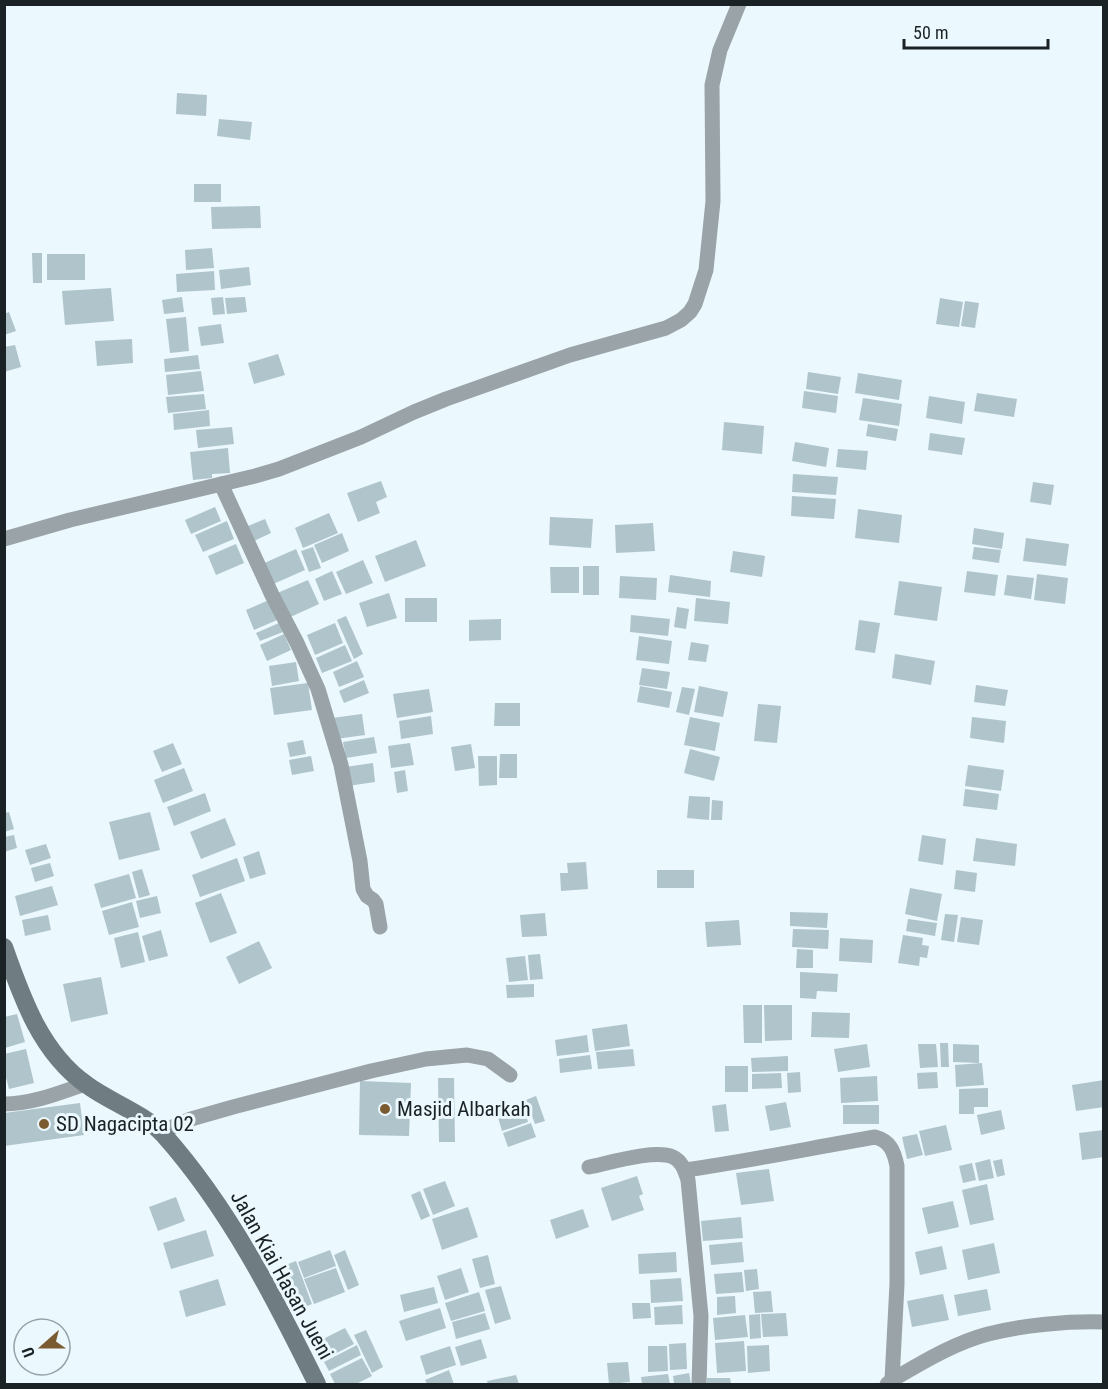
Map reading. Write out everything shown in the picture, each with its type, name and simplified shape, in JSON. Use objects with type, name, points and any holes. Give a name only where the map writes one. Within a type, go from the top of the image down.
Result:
[{"type":"street","points":[[4,539],[70,520],[279,469],[361,437],[446,399],[570,355],[666,328],[681,320],[695,304],[706,270],[713,201],[712,85],[720,50],[739,4]]},
{"type":"street","points":[[221,484],[318,688],[341,765],[360,861],[363,889],[376,904],[380,927]]},
{"type":"street","name":"Jalan Kiai Hasan Jueni","points":[[4,947],[37,1029],[63,1065],[85,1084],[138,1115],[161,1132],[191,1168],[233,1229],[264,1281],[317,1384]]},
{"type":"street","points":[[161,1132],[191,1119],[233,1107],[426,1059],[467,1055],[488,1059],[510,1075]]},
{"type":"street","points":[[4,1104],[37,1100],[85,1084]]},
{"type":"street","points":[[685,1170],[748,1161],[785,1152],[874,1137],[887,1142],[897,1166],[897,1284],[890,1382]]},
{"type":"street","points":[[589,1167],[656,1154],[672,1156],[685,1170],[688,1180],[701,1316],[699,1384]]},
{"type":"street","points":[[890,1382],[929,1358],[988,1334],[1054,1324],[1104,1322]]},
{"type":"building","points":[[177,93],[207,95],[206,116],[176,114]]},
{"type":"building","points":[[219,119],[252,122],[250,140],[217,136]]},
{"type":"building","points":[[194,184],[221,184],[221,202],[194,202]]},
{"type":"building","points":[[260,206],[261,228],[212,229],[211,207]]},
{"type":"building","points":[[212,248],[214,268],[186,270],[185,250]]},
{"type":"building","points":[[32,253],[42,253],[42,283],[33,283]]},
{"type":"building","points":[[47,254],[85,254],[85,280],[47,280]]},
{"type":"building","points":[[249,267],[251,285],[221,289],[219,270]]},
{"type":"building","points":[[214,271],[215,290],[177,292],[176,274]]},
{"type":"building","points":[[111,288],[114,321],[65,325],[62,291]]},
{"type":"building","points":[[182,297],[184,312],[164,314],[162,300]]},
{"type":"building","points":[[223,297],[225,314],[213,315],[211,298]]},
{"type":"building","points":[[245,297],[247,312],[227,314],[225,298]]},
{"type":"building","points":[[940,298],[963,302],[959,327],[936,324]]},
{"type":"building","points":[[965,301],[979,303],[975,328],[961,326]]},
{"type":"building","points":[[9,312],[16,331],[4,335],[4,314]]},
{"type":"building","points":[[186,317],[189,351],[170,353],[166,319]]},
{"type":"building","points":[[221,324],[224,343],[201,346],[198,327]]},
{"type":"building","points":[[132,339],[133,363],[97,366],[95,341]]},
{"type":"building","points":[[15,345],[21,367],[4,372],[4,347]]},
{"type":"building","points":[[278,354],[285,375],[254,384],[248,363]]},
{"type":"building","points":[[198,355],[200,369],[165,372],[164,359]]},
{"type":"building","points":[[201,371],[204,391],[168,395],[166,375]]},
{"type":"building","points":[[808,372],[841,377],[838,394],[806,389]]},
{"type":"building","points":[[858,373],[902,380],[899,400],[855,393]]},
{"type":"building","points":[[804,391],[838,396],[836,413],[802,408]]},
{"type":"building","points":[[977,393],[1017,399],[1014,417],[974,411]]},
{"type":"building","points":[[204,394],[206,409],[168,413],[166,397]]},
{"type":"building","points":[[929,396],[965,402],[962,424],[926,418]]},
{"type":"building","points":[[863,398],[902,404],[899,426],[859,420]]},
{"type":"building","points":[[209,410],[210,426],[174,430],[173,414]]},
{"type":"building","points":[[724,422],[764,426],[762,454],[722,450]]},
{"type":"building","points":[[868,424],[898,429],[896,441],[866,436]]},
{"type":"building","points":[[232,427],[234,444],[198,448],[196,430]]},
{"type":"building","points":[[930,433],[965,438],[962,455],[928,450]]},
{"type":"building","points":[[795,442],[829,448],[826,467],[792,461]]},
{"type":"building","points":[[228,448],[230,473],[212,474],[212,478],[193,480],[190,452]]},
{"type":"building","points":[[838,449],[868,451],[866,470],[836,467]]},
{"type":"building","points":[[793,474],[838,477],[836,495],[792,492]]},
{"type":"building","points":[[381,481],[387,497],[376,502],[380,513],[358,522],[347,493]]},
{"type":"building","points":[[1033,482],[1054,485],[1051,505],[1030,502]]},
{"type":"building","points":[[792,496],[836,499],[834,519],[791,516]]},
{"type":"building","points":[[215,507],[221,521],[191,534],[185,520]]},
{"type":"building","points":[[858,509],[902,515],[899,543],[855,538]]},
{"type":"building","points":[[329,513],[338,533],[303,548],[295,528]]},
{"type":"building","points":[[550,517],[593,519],[591,548],[549,545]]},
{"type":"building","points":[[265,519],[271,533],[254,541],[248,526]]},
{"type":"building","points":[[227,521],[234,539],[203,552],[195,535]]},
{"type":"building","points":[[653,523],[655,551],[616,553],[615,525]]},
{"type":"building","points":[[974,528],[1004,533],[1002,549],[972,544]]},
{"type":"building","points":[[342,533],[349,551],[322,563],[314,545]]},
{"type":"building","points":[[1026,538],[1069,544],[1066,566],[1023,561]]},
{"type":"building","points":[[416,540],[426,566],[385,582],[375,556]]},
{"type":"building","points":[[236,544],[244,563],[216,575],[208,556]]},
{"type":"building","points":[[313,547],[321,568],[309,572],[301,551]]},
{"type":"building","points":[[974,547],[1001,550],[999,563],[972,559]]},
{"type":"building","points":[[296,549],[305,570],[271,585],[262,564]]},
{"type":"building","points":[[733,551],[765,556],[762,577],[730,572]]},
{"type":"building","points":[[363,560],[373,583],[346,594],[336,572]]},
{"type":"building","points":[[583,566],[599,566],[599,595],[583,595]]},
{"type":"building","points":[[550,567],[579,567],[579,593],[551,593]]},
{"type":"building","points":[[332,571],[342,594],[324,601],[315,579]]},
{"type":"building","points":[[967,571],[998,575],[995,596],[964,592]]},
{"type":"building","points":[[1037,574],[1068,578],[1065,604],[1034,600]]},
{"type":"building","points":[[670,575],[711,581],[710,597],[668,592]]},
{"type":"building","points":[[1007,575],[1034,578],[1031,599],[1004,595]]},
{"type":"building","points":[[620,576],[657,578],[656,600],[619,598]]},
{"type":"building","points":[[308,580],[319,604],[286,619],[275,594]]},
{"type":"building","points":[[899,581],[942,587],[937,621],[894,615]]},
{"type":"building","points":[[389,593],[397,618],[367,627],[359,603]]},
{"type":"building","points":[[405,598],[437,598],[437,622],[405,622]]},
{"type":"building","points":[[696,598],[730,602],[728,624],[694,621]]},
{"type":"building","points":[[269,600],[277,620],[254,630],[246,610]]},
{"type":"building","points":[[677,607],[689,609],[686,629],[674,627]]},
{"type":"building","points":[[631,615],[670,619],[668,636],[630,632]]},
{"type":"building","points":[[346,616],[363,654],[354,659],[337,620]]},
{"type":"building","points":[[501,619],[501,640],[469,641],[469,620]]},
{"type":"building","points":[[859,620],[880,623],[875,653],[855,650]]},
{"type":"building","points":[[279,623],[283,632],[260,641],[256,633]]},
{"type":"building","points":[[335,623],[343,643],[315,655],[307,635]]},
{"type":"building","points":[[284,634],[291,650],[267,661],[260,645]]},
{"type":"building","points":[[639,636],[672,641],[669,664],[636,660]]},
{"type":"building","points":[[691,642],[709,645],[706,662],[688,660]]},
{"type":"building","points":[[345,645],[352,661],[322,673],[316,658]]},
{"type":"building","points":[[895,654],[935,661],[931,685],[892,678]]},
{"type":"building","points":[[357,661],[364,677],[339,687],[333,672]]},
{"type":"building","points":[[296,662],[299,681],[272,686],[269,666]]},
{"type":"building","points":[[642,668],[670,672],[667,689],[639,685]]},
{"type":"building","points":[[364,680],[369,693],[344,703],[339,691]]},
{"type":"building","points":[[308,683],[312,710],[274,715],[270,688]]},
{"type":"building","points":[[976,685],[1008,690],[1005,706],[974,702]]},
{"type":"building","points":[[640,686],[672,692],[669,708],[637,702]]},
{"type":"building","points":[[699,686],[728,692],[723,717],[694,712]]},
{"type":"building","points":[[682,687],[695,689],[689,715],[676,712]]},
{"type":"building","points":[[429,689],[433,712],[397,718],[393,694]]},
{"type":"building","points":[[495,703],[520,703],[520,726],[494,726]]},
{"type":"building","points":[[758,704],[781,706],[777,743],[754,741]]},
{"type":"building","points":[[362,714],[365,735],[336,739],[332,718]]},
{"type":"building","points":[[431,716],[433,734],[401,739],[399,721]]},
{"type":"building","points":[[690,717],[720,723],[715,751],[684,745]]},
{"type":"building","points":[[972,717],[1006,721],[1004,743],[970,738]]},
{"type":"building","points":[[374,737],[377,753],[346,758],[343,742]]},
{"type":"building","points":[[303,740],[306,754],[290,757],[287,743]]},
{"type":"building","points":[[173,743],[182,764],[162,772],[153,751]]},
{"type":"building","points":[[410,743],[414,765],[391,768],[388,746]]},
{"type":"building","points":[[471,744],[475,768],[455,771],[451,747]]},
{"type":"building","points":[[690,749],[720,757],[714,781],[684,773]]},
{"type":"building","points":[[500,754],[517,754],[517,778],[499,778]]},
{"type":"building","points":[[311,756],[314,771],[292,775],[289,760]]},
{"type":"building","points":[[478,756],[497,756],[497,785],[479,786]]},
{"type":"building","points":[[373,763],[375,782],[348,786],[345,767]]},
{"type":"building","points":[[968,765],[1004,770],[1001,791],[965,786]]},
{"type":"building","points":[[184,768],[193,791],[163,803],[154,780]]},
{"type":"building","points":[[405,770],[408,791],[397,793],[394,772]]},
{"type":"building","points":[[965,789],[999,794],[997,810],[963,806]]},
{"type":"building","points":[[205,793],[211,811],[174,826],[167,807]]},
{"type":"building","points":[[689,796],[710,797],[709,820],[687,818]]},
{"type":"building","points":[[712,800],[723,801],[722,820],[711,820]]},
{"type":"building","points":[[9,812],[14,829],[4,832],[4,813]]},
{"type":"building","points":[[150,812],[160,850],[119,860],[109,822]]},
{"type":"building","points":[[225,818],[236,845],[201,859],[190,832]]},
{"type":"building","points":[[14,835],[17,848],[4,852],[4,837]]},
{"type":"building","points":[[922,835],[946,839],[943,865],[918,861]]},
{"type":"building","points":[[976,838],[1017,844],[1015,866],[973,861]]},
{"type":"building","points":[[46,844],[51,858],[30,865],[25,850]]},
{"type":"building","points":[[259,851],[266,874],[250,879],[243,857]]},
{"type":"building","points":[[237,858],[245,881],[200,897],[192,875]]},
{"type":"building","points":[[586,862],[588,889],[561,891],[560,873],[568,873],[567,863]]},
{"type":"building","points":[[50,863],[54,876],[35,882],[31,868]]},
{"type":"building","points":[[142,869],[150,895],[139,898],[132,872]]},
{"type":"building","points":[[657,870],[694,870],[694,888],[657,888]]},
{"type":"building","points":[[956,870],[977,873],[975,892],[954,889]]},
{"type":"building","points":[[129,874],[136,898],[101,908],[94,884]]},
{"type":"building","points":[[52,886],[58,905],[20,916],[15,896]]},
{"type":"building","points":[[910,888],[942,894],[937,921],[905,914]]},
{"type":"building","points":[[221,893],[237,933],[210,943],[195,903]]},
{"type":"building","points":[[157,896],[161,913],[140,918],[136,901]]},
{"type":"building","points":[[132,902],[139,927],[109,935],[102,911]]},
{"type":"building","points":[[790,912],[828,913],[827,928],[790,926]]},
{"type":"building","points":[[545,913],[547,936],[522,937],[520,915]]},
{"type":"building","points":[[945,914],[958,915],[954,942],[941,940]]},
{"type":"building","points":[[48,915],[51,930],[25,936],[22,920]]},
{"type":"building","points":[[961,917],[983,920],[979,945],[957,942]]},
{"type":"building","points":[[908,919],[937,923],[935,936],[906,931]]},
{"type":"building","points":[[739,920],[741,945],[707,947],[705,922]]},
{"type":"building","points":[[793,929],[829,930],[828,949],[792,947]]},
{"type":"building","points":[[161,930],[168,956],[149,961],[142,936]]},
{"type":"building","points":[[138,932],[145,962],[121,968],[114,938]]},
{"type":"building","points":[[903,935],[923,938],[922,945],[929,946],[927,958],[920,957],[919,966],[898,963]]},
{"type":"building","points":[[840,938],[873,940],[872,963],[839,961]]},
{"type":"building","points":[[259,941],[272,968],[239,984],[226,957]]},
{"type":"building","points":[[797,949],[813,950],[813,968],[796,968]]},
{"type":"building","points":[[540,954],[543,979],[530,980],[528,955]]},
{"type":"building","points":[[525,956],[528,980],[509,982],[506,958]]},
{"type":"building","points":[[800,972],[838,974],[837,992],[817,991],[816,999],[800,998]]},
{"type":"building","points":[[101,977],[108,1014],[71,1022],[63,984]]},
{"type":"building","points":[[534,984],[534,997],[507,998],[506,985]]},
{"type":"building","points":[[743,1005],[762,1005],[762,1043],[744,1043]]},
{"type":"building","points":[[764,1005],[792,1005],[792,1040],[765,1041]]},
{"type":"building","points":[[812,1012],[850,1013],[849,1038],[811,1037]]},
{"type":"building","points":[[17,1014],[25,1042],[5,1048],[4,1017]]},
{"type":"building","points":[[627,1024],[630,1046],[595,1051],[592,1029]]},
{"type":"building","points":[[587,1035],[589,1052],[557,1056],[555,1040]]},
{"type":"building","points":[[940,1043],[948,1043],[949,1067],[941,1067]]},
{"type":"building","points":[[867,1044],[870,1067],[838,1072],[834,1049]]},
{"type":"building","points":[[918,1044],[936,1044],[938,1067],[920,1068]]},
{"type":"building","points":[[953,1044],[979,1045],[979,1063],[953,1062]]},
{"type":"building","points":[[26,1049],[34,1083],[9,1089],[4,1070],[4,1054]]},
{"type":"building","points":[[633,1049],[635,1066],[598,1069],[596,1052]]},
{"type":"building","points":[[590,1055],[592,1069],[560,1073],[559,1059]]},
{"type":"building","points":[[788,1056],[788,1071],[752,1072],[751,1058]]},
{"type":"building","points":[[982,1063],[984,1085],[956,1087],[955,1065]]},
{"type":"building","points":[[725,1066],[748,1066],[748,1092],[725,1092]]},
{"type":"building","points":[[800,1072],[801,1092],[788,1093],[787,1073]]},
{"type":"building","points":[[937,1072],[938,1088],[918,1089],[917,1073]]},
{"type":"building","points":[[781,1073],[782,1088],[752,1089],[752,1074]]},
{"type":"building","points":[[877,1076],[878,1101],[841,1103],[840,1078]]},
{"type":"building","points":[[438,1078],[454,1078],[455,1142],[439,1142]]},
{"type":"building","points":[[1104,1080],[1104,1107],[1076,1111],[1072,1085]]},
{"type":"building","name":"Masjid Albarkah","points":[[360,1081],[411,1083],[409,1136],[359,1135]]},
{"type":"building","points":[[988,1088],[988,1107],[974,1107],[974,1114],[959,1114],[959,1089]]},
{"type":"building","points":[[536,1096],[545,1121],[535,1124],[526,1100]]},
{"type":"building","points":[[786,1102],[791,1127],[770,1131],[765,1106]]},
{"type":"building","name":"SD Nagacipta 02","points":[[80,1103],[84,1135],[4,1146],[4,1113]]},
{"type":"building","points":[[726,1104],[729,1131],[715,1132],[712,1106]]},
{"type":"building","points":[[523,1105],[528,1122],[502,1131],[497,1114]]},
{"type":"building","points":[[843,1105],[879,1105],[879,1124],[843,1124]]},
{"type":"building","points":[[1001,1110],[1005,1129],[981,1135],[977,1115]]},
{"type":"building","points":[[531,1123],[536,1137],[508,1147],[503,1133]]},
{"type":"building","points":[[946,1125],[952,1150],[925,1156],[919,1131]]},
{"type":"building","points":[[1104,1130],[1104,1157],[1082,1160],[1079,1133]]},
{"type":"building","points":[[917,1134],[923,1155],[907,1159],[902,1137]]},
{"type":"building","points":[[990,1159],[994,1178],[979,1181],[975,1163]]},
{"type":"building","points":[[1002,1159],[1005,1175],[997,1177],[993,1161]]},
{"type":"building","points":[[972,1163],[976,1180],[963,1183],[959,1166]]},
{"type":"building","points":[[769,1169],[774,1201],[741,1205],[736,1173]]},
{"type":"building","points":[[637,1176],[643,1194],[639,1196],[644,1210],[612,1221],[601,1188]]},
{"type":"building","points":[[445,1181],[455,1206],[433,1215],[423,1189]]},
{"type":"building","points":[[987,1184],[994,1220],[970,1225],[962,1190]]},
{"type":"building","points":[[420,1191],[430,1216],[421,1220],[411,1195]]},
{"type":"building","points":[[176,1197],[185,1221],[158,1231],[149,1207]]},
{"type":"building","points":[[953,1201],[959,1227],[928,1234],[922,1208]]},
{"type":"building","points":[[468,1207],[478,1237],[442,1250],[432,1219]]},
{"type":"building","points":[[583,1209],[589,1227],[556,1239],[550,1220]]},
{"type":"building","points":[[741,1217],[743,1238],[703,1241],[701,1221]]},
{"type":"building","points":[[206,1230],[214,1256],[171,1269],[163,1243]]},
{"type":"building","points":[[742,1242],[744,1262],[711,1265],[709,1245]]},
{"type":"building","points":[[994,1243],[1000,1273],[968,1280],[962,1250]]},
{"type":"building","points":[[942,1246],[947,1269],[920,1275],[915,1252]]},
{"type":"building","points":[[330,1250],[336,1266],[304,1278],[298,1262]]},
{"type":"building","points":[[345,1250],[359,1285],[348,1290],[334,1255]]},
{"type":"building","points":[[676,1252],[677,1272],[639,1274],[638,1254]]},
{"type":"building","points":[[488,1255],[495,1284],[480,1288],[472,1259]]},
{"type":"building","points":[[296,1261],[312,1304],[300,1309],[283,1266]]},
{"type":"building","points":[[336,1268],[345,1292],[314,1304],[304,1279]]},
{"type":"building","points":[[461,1268],[469,1292],[445,1300],[437,1276]]},
{"type":"building","points":[[757,1269],[759,1289],[746,1291],[744,1270]]},
{"type":"building","points":[[742,1272],[744,1292],[716,1294],[714,1274]]},
{"type":"building","points":[[681,1278],[683,1301],[651,1303],[650,1280]]},
{"type":"building","points":[[218,1279],[226,1305],[186,1317],[179,1291]]},
{"type":"building","points":[[501,1286],[511,1319],[495,1324],[485,1290]]},
{"type":"building","points":[[434,1287],[438,1303],[404,1312],[400,1295]]},
{"type":"building","points":[[987,1289],[991,1310],[958,1316],[954,1295]]},
{"type":"building","points":[[771,1291],[773,1312],[755,1313],[753,1292]]},
{"type":"building","points":[[479,1292],[485,1311],[451,1321],[445,1303]]},
{"type":"building","points":[[943,1294],[949,1320],[912,1327],[907,1301]]},
{"type":"building","points":[[735,1296],[736,1313],[717,1315],[717,1297]]},
{"type":"building","points":[[632,1303],[650,1303],[651,1318],[633,1319]]},
{"type":"building","points":[[682,1305],[683,1324],[655,1325],[654,1307]]},
{"type":"building","points":[[440,1308],[446,1328],[406,1341],[399,1321]]},
{"type":"building","points":[[485,1313],[490,1329],[456,1339],[452,1322]]},
{"type":"building","points":[[786,1313],[788,1336],[763,1337],[761,1314]]},
{"type":"building","points":[[760,1314],[761,1338],[750,1339],[749,1315]]},
{"type":"building","points":[[745,1315],[748,1337],[715,1340],[713,1318]]},
{"type":"building","points":[[345,1328],[354,1344],[327,1358],[319,1341]]},
{"type":"building","points":[[366,1330],[383,1367],[372,1373],[354,1335]]},
{"type":"building","points":[[481,1339],[487,1358],[461,1366],[455,1347]]},
{"type":"building","points":[[744,1341],[746,1371],[717,1373],[715,1343]]},
{"type":"building","points":[[686,1343],[687,1369],[670,1370],[669,1344]]},
{"type":"building","points":[[357,1345],[361,1355],[329,1371],[324,1362]]},
{"type":"building","points":[[769,1345],[770,1371],[748,1373],[747,1346]]},
{"type":"building","points":[[450,1346],[456,1365],[426,1375],[420,1356]]},
{"type":"building","points":[[648,1346],[667,1346],[668,1371],[648,1372]]},
{"type":"building","points":[[362,1358],[372,1376],[356,1384],[335,1384],[330,1374]]},
{"type":"building","points":[[628,1362],[630,1382],[609,1384],[607,1363]]},
{"type":"building","points":[[449,1370],[454,1384],[427,1384],[425,1380]]},
{"type":"building","points":[[689,1373],[691,1384],[674,1384],[673,1376]]},
{"type":"building","points":[[668,1374],[670,1384],[642,1384],[641,1377]]},
{"type":"building","points":[[516,1375],[519,1384],[488,1384],[487,1381]]},
{"type":"building","points":[[707,1378],[730,1378],[731,1384],[707,1384]]},
{"type":"place","name":"Masjid Albarkah","points":[[385,1109]]},
{"type":"place","name":"SD Nagacipta 02","points":[[44,1124]]}]
